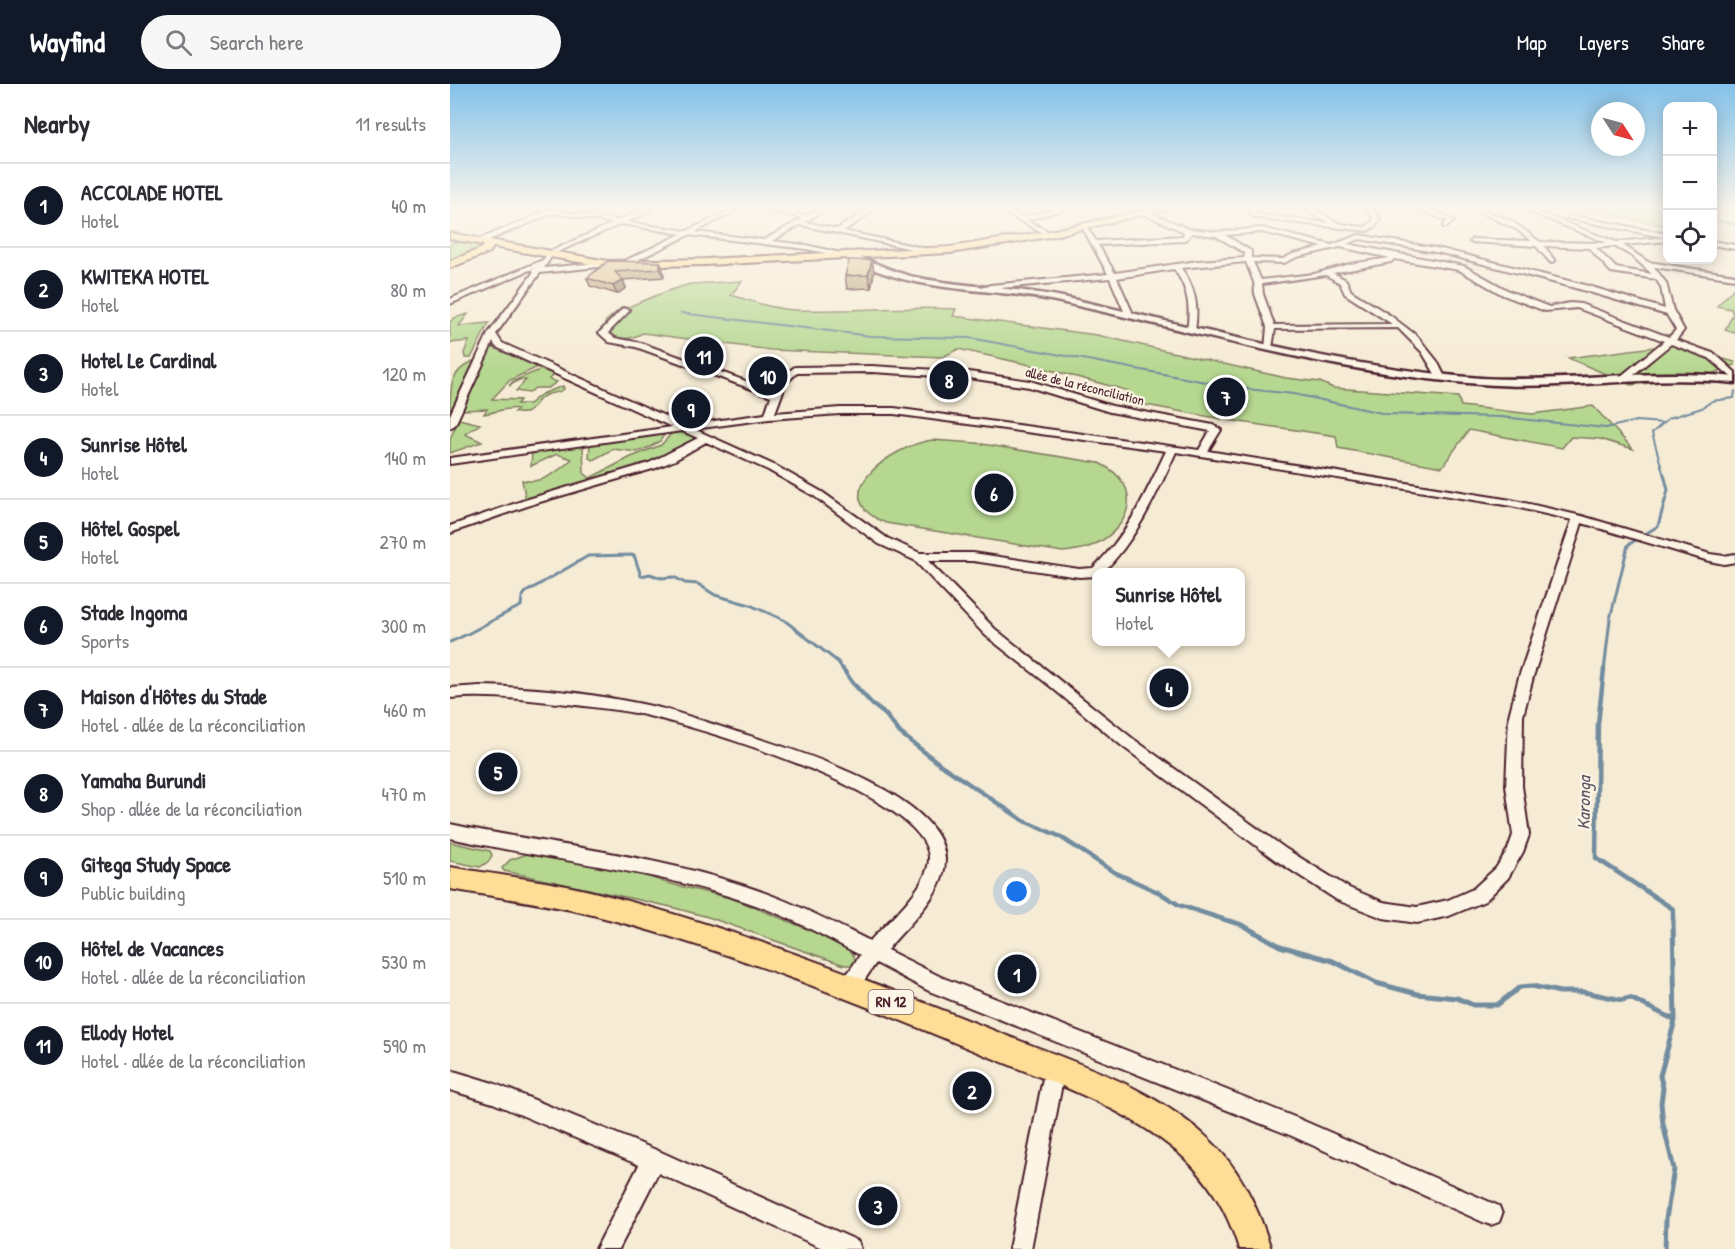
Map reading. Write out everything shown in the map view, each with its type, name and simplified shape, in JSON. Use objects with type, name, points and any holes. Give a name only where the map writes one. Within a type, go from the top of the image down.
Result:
[{"type":"main road","points":[[588,263],[659,263]]},
{"type":"main road","name":"RN 12","points":[[450,878],[587,903],[717,938],[849,985],[1123,1097],[1165,1121],[1213,1163],[1241,1209],[1255,1249]]},
{"type":"street","points":[[450,302],[542,263]]},
{"type":"street","points":[[450,425],[492,334],[544,263]]},
{"type":"street","points":[[588,263],[608,264]]},
{"type":"street","points":[[869,263],[913,279],[1035,294],[1268,348],[1364,366],[1441,377],[1520,382],[1657,376],[1735,379]]},
{"type":"street","points":[[1107,263],[1130,316]]},
{"type":"street","points":[[990,287],[1113,276],[1208,263]]},
{"type":"street","points":[[1250,263],[1258,282],[1259,294],[1271,327],[1268,348]]},
{"type":"street","points":[[1258,282],[1299,279],[1366,263]]},
{"type":"street","points":[[1432,263],[1461,268],[1506,293],[1545,308],[1578,306],[1671,340],[1717,358],[1723,368],[1735,379]]},
{"type":"street","points":[[1461,268],[1472,263]]},
{"type":"street","points":[[1487,263],[1582,287],[1670,314]]},
{"type":"street","points":[[1609,263],[1614,270],[1659,277]]},
{"type":"street","points":[[1624,378],[1680,330],[1670,314],[1667,293],[1659,277],[1648,264]]},
{"type":"street","points":[[1648,264],[1735,277]]},
{"type":"street","points":[[1176,266],[1193,293],[1194,308],[1191,330]]},
{"type":"street","points":[[1109,267],[1145,271]]},
{"type":"street","points":[[1328,273],[1344,282],[1348,292],[1398,326],[1432,358],[1441,377]]},
{"type":"street","points":[[626,310],[603,333],[608,338],[638,345],[776,395]]},
{"type":"street","points":[[1271,327],[1398,326]]},
{"type":"street","points":[[492,334],[495,341],[504,348],[684,427],[788,476],[818,494],[870,533],[918,557],[990,632],[1127,742],[1280,854],[1343,894],[1383,910],[1418,915],[1449,908],[1479,895],[1502,873],[1515,852],[1521,834],[1514,786],[1516,716],[1526,677],[1578,518]]},
{"type":"street","name":"allée de la réconciliation","points":[[769,416],[776,395],[787,374],[800,370],[872,369],[969,375],[1030,384],[1110,409],[1210,427],[1216,430],[1202,453]]},
{"type":"street","points":[[450,461],[769,416],[840,411],[894,411],[1202,453],[1477,497],[1578,518],[1709,557],[1724,560],[1735,558]]},
{"type":"street","points":[[450,530],[554,494],[621,477],[682,452],[706,437]]},
{"type":"street","points":[[1100,568],[1113,554],[1131,528],[1172,450]]},
{"type":"street","points":[[918,557],[973,557],[1038,568],[1092,573]]},
{"type":"street","points":[[450,693],[536,695],[654,712],[793,756],[848,777],[905,811],[936,849],[937,864],[933,878],[926,891],[872,953],[849,985]]},
{"type":"street","points":[[450,831],[513,845],[636,865],[744,893],[796,913],[936,984],[1297,1128],[1491,1214]]},
{"type":"street","points":[[1020,1249],[1055,1068]]},
{"type":"street","points":[[450,1080],[493,1093],[653,1160],[849,1249]]},
{"type":"street","points":[[607,1249],[653,1160]]},
{"type":"green space","points":[[742,281],[731,295],[786,309],[956,309],[953,316],[1097,335],[1286,378],[1320,382],[1333,388],[1458,397],[1461,406],[1532,414],[1593,406],[1633,449],[1600,439],[1571,437],[1562,448],[1469,430],[1442,467],[1338,448],[1336,436],[1227,420],[1124,401],[1129,391],[1039,367],[958,349],[943,357],[771,350],[643,333],[622,339],[612,337],[602,331],[606,321],[618,311],[665,292],[690,284]]},
{"type":"green space","points":[[1734,288],[1735,333],[1725,330],[1733,314],[1731,309],[1717,306]]},
{"type":"green space","points":[[468,314],[459,326],[489,323],[471,358],[465,358],[464,353],[469,341],[450,343],[450,322],[454,318]]},
{"type":"green space","points":[[1670,345],[1735,362],[1735,365],[1701,378],[1631,385],[1568,358]]},
{"type":"green space","points":[[494,348],[538,367],[510,380],[492,399],[520,400],[517,404],[529,404],[542,394],[563,386],[564,389],[541,398],[526,413],[514,412],[518,409],[514,408],[484,414],[487,409],[463,410],[489,349]]},
{"type":"green space","points":[[473,361],[450,413],[453,381],[465,365]]},
{"type":"green space","points":[[542,369],[554,374],[549,379],[557,382],[548,388],[535,388],[529,393],[516,391],[526,380],[519,380],[509,386],[513,381]]},
{"type":"green space","points":[[459,419],[480,424],[465,434],[482,442],[450,453],[450,439]]},
{"type":"green space","points":[[666,432],[660,441],[637,452],[613,449],[593,460],[589,458],[590,444]]},
{"type":"green space","points":[[673,432],[687,433],[699,439],[661,460],[526,501],[522,480],[543,479],[572,459],[557,454],[531,466],[532,452],[583,445],[584,473],[590,478],[661,445]]},
{"type":"green space","points":[[932,440],[976,443],[1099,463],[1114,473],[1124,484],[1128,496],[1127,508],[1122,521],[1101,541],[1086,548],[1063,552],[886,523],[867,512],[860,499],[862,486],[870,473],[899,451]]},
{"type":"green space","points":[[450,842],[490,851],[492,855],[489,861],[480,867],[450,861]]},
{"type":"green space","points":[[527,854],[641,874],[667,883],[734,899],[844,944],[854,956],[855,961],[852,965],[844,965],[708,917],[504,871],[502,868],[510,860]]},
{"type":"building","points":[[605,263],[660,263],[660,269],[615,272],[623,280],[613,286],[587,278]]},
{"type":"building","points":[[848,263],[871,263],[868,275],[845,276]]},
{"type":"waterway","points":[[681,313],[871,336],[970,338],[1238,388],[1294,394],[1386,414],[1501,417],[1606,428],[1636,421],[1663,423]]},
{"type":"waterway","name":"Karonga","points":[[1664,476],[1652,433],[1669,418],[1702,408],[1712,401],[1734,398],[1735,391]]},
{"type":"waterway","name":"Karonga","points":[[1604,671],[1610,619],[1628,545],[1658,526],[1668,490],[1664,474]]},
{"type":"waterway","points":[[450,642],[521,606],[522,597],[526,592],[588,556],[634,555],[641,576],[650,574],[661,578],[674,577],[685,583],[698,584],[715,595],[750,605],[784,620],[838,662],[844,671]]},
{"type":"waterway","points":[[843,669],[852,682],[873,705],[886,715],[900,733],[941,765],[1024,821],[1059,836],[1114,872],[1160,893],[1179,905],[1235,923]]},
{"type":"waterway","name":"Karonga","points":[[1604,669],[1598,724],[1596,858],[1673,909],[1673,921]]},
{"type":"waterway","points":[[1231,921],[1280,946],[1333,961],[1376,983],[1417,994],[1457,998],[1473,1005],[1497,1005],[1520,987],[1532,986],[1560,992],[1584,992],[1622,1000],[1630,998],[1675,1020]]},
{"type":"waterway","name":"Karonga","points":[[1673,921],[1675,1020]]},
{"type":"waterway","name":"Karonga","points":[[1665,1249],[1666,1219],[1674,1169],[1663,1124],[1661,1103],[1663,1088],[1660,1076],[1675,1020]]},
{"type":"place","name":"Ellody Hotel","points":[[704,356]]},
{"type":"place","name":"Hôtel de Vacances","points":[[768,376]]},
{"type":"place","name":"Yamaha Burundi","points":[[949,380]]},
{"type":"place","name":"Maison d'Hôtes du Stade","points":[[1226,397]]},
{"type":"place","name":"Gitega Study Space","points":[[691,409]]},
{"type":"place","name":"Stade Ingoma","points":[[994,493]]},
{"type":"place","name":"Sunrise Hôtel","points":[[1169,688]]},
{"type":"place","name":"Hôtel Gospel","points":[[498,772]]},
{"type":"place","name":"ACCOLADE HOTEL","points":[[1017,974]]},
{"type":"place","name":"KWITEKA HOTEL","points":[[972,1091]]},
{"type":"place","name":"Hotel Le Cardinal","points":[[878,1206]]}]
